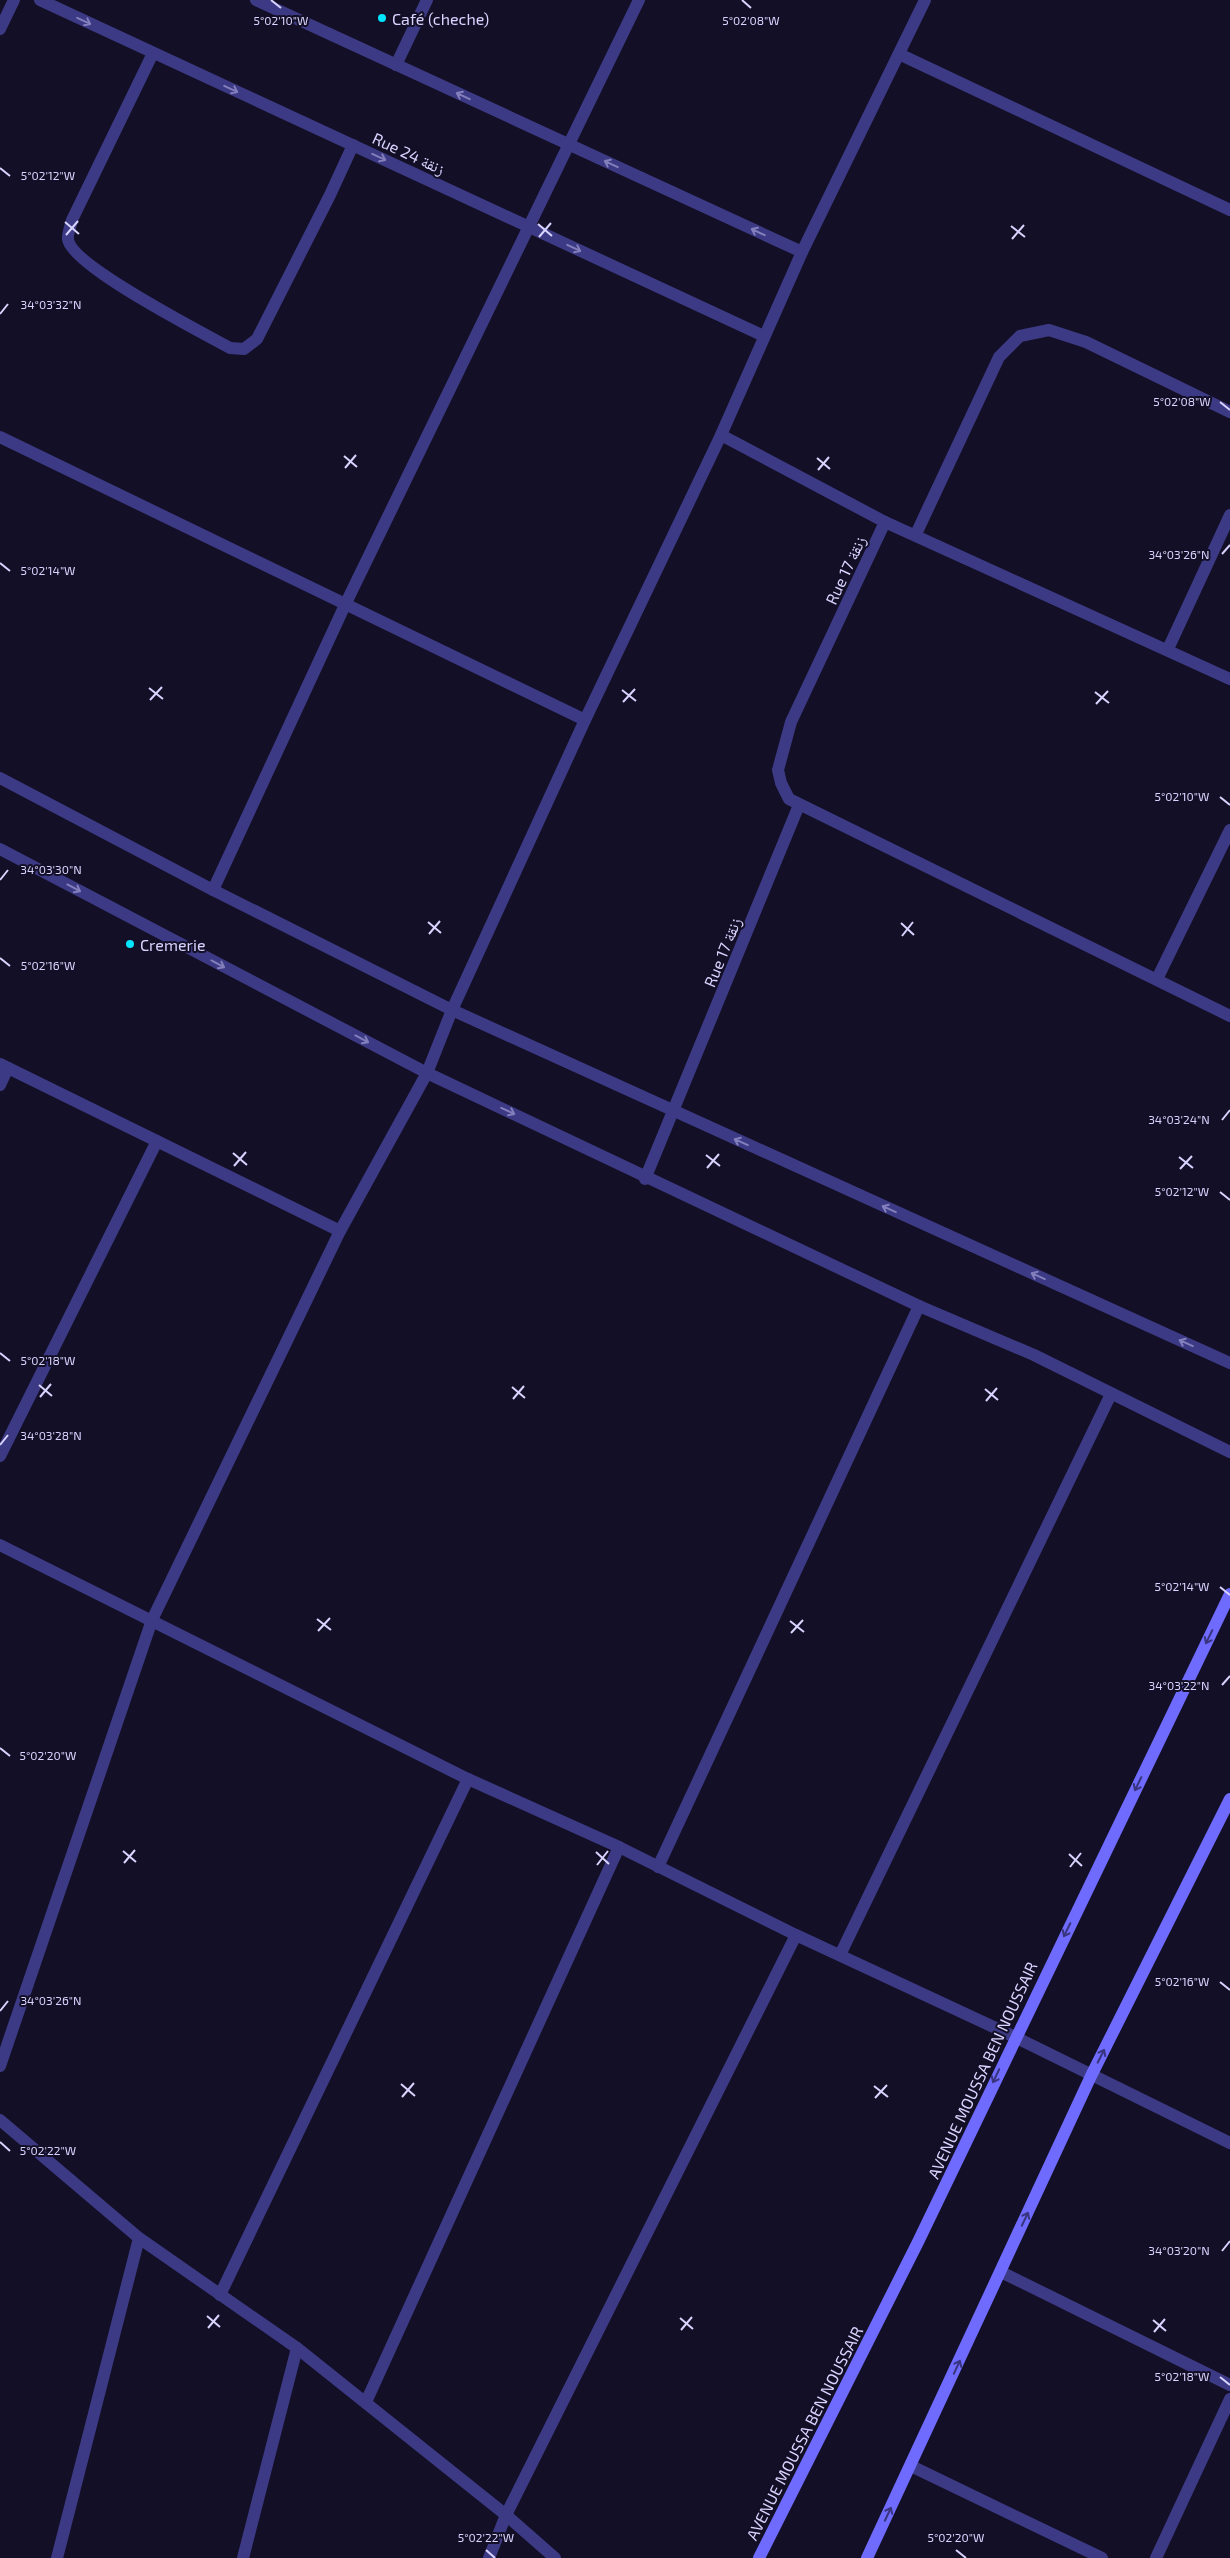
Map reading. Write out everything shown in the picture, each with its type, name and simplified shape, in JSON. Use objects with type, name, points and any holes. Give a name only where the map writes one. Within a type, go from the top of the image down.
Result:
[{"type":"street","points":[[0,29],[14,0]]},
{"type":"street","name":"Rue 24 زنقة","points":[[40,0],[764,336]]},
{"type":"street","points":[[256,0],[802,252]]},
{"type":"street","points":[[396,65],[427,0]]},
{"type":"street","points":[[213,890],[345,605],[639,0]]},
{"type":"street","points":[[0,2066],[152,1620],[340,1231],[427,1074],[452,1010],[585,720],[720,436],[802,252],[925,0]]},
{"type":"street","points":[[153,53],[72,220],[68,240],[73,251],[112,282],[230,348],[244,349],[257,339],[330,195],[352,145]]},
{"type":"street","points":[[899,54],[1230,210]]},
{"type":"street","points":[[916,534],[999,357],[1020,336],[1049,330],[1086,342],[1230,412]]},
{"type":"street","points":[[720,436],[886,522],[916,534],[1230,679]]},
{"type":"street","points":[[0,437],[585,720]]},
{"type":"street","points":[[1168,650],[1230,515]]},
{"type":"street","name":"Rue 17 زنقة","points":[[645,1179],[675,1112],[794,802],[781,783],[778,770],[791,722],[886,522]]},
{"type":"street","points":[[0,778],[213,890],[452,1010],[1230,1363]]},
{"type":"street","points":[[794,802],[1230,1016]]},
{"type":"street","points":[[1157,979],[1230,830]]},
{"type":"street","points":[[0,849],[427,1074],[513,1113],[645,1179],[919,1306],[1034,1355],[1230,1452]]},
{"type":"street","points":[[0,1085],[4,1066],[340,1231]]},
{"type":"street","points":[[0,1456],[157,1141]]},
{"type":"street","points":[[658,1867],[919,1306]]},
{"type":"street","points":[[840,1955],[1111,1394]]},
{"type":"street","points":[[0,1545],[468,1779],[619,1847],[796,1935],[1015,2037],[1230,2143]]},
{"type":"street","name":"AVENUE MOUSSA BEN NOUSSAIR","points":[[759,2558],[918,2242],[1015,2037],[1230,1594]]},
{"type":"street","points":[[220,2295],[468,1779]]},
{"type":"street","points":[[867,2558],[1091,2076],[1230,1799]]},
{"type":"street","points":[[366,2402],[619,1847]]},
{"type":"street","points":[[489,2558],[506,2516],[796,1935]]},
{"type":"street","points":[[0,2120],[139,2238],[297,2348],[366,2402],[555,2558]]},
{"type":"street","points":[[57,2558],[139,2238]]},
{"type":"street","points":[[1001,2272],[1230,2385]]},
{"type":"street","points":[[244,2558],[297,2348]]},
{"type":"street","points":[[1156,2558],[1230,2399]]},
{"type":"street","points":[[911,2466],[1102,2558]]},
{"type":"place","name":"Café (cheche)","points":[[382,18]]},
{"type":"place","name":"Cremerie","points":[[130,944]]}]
